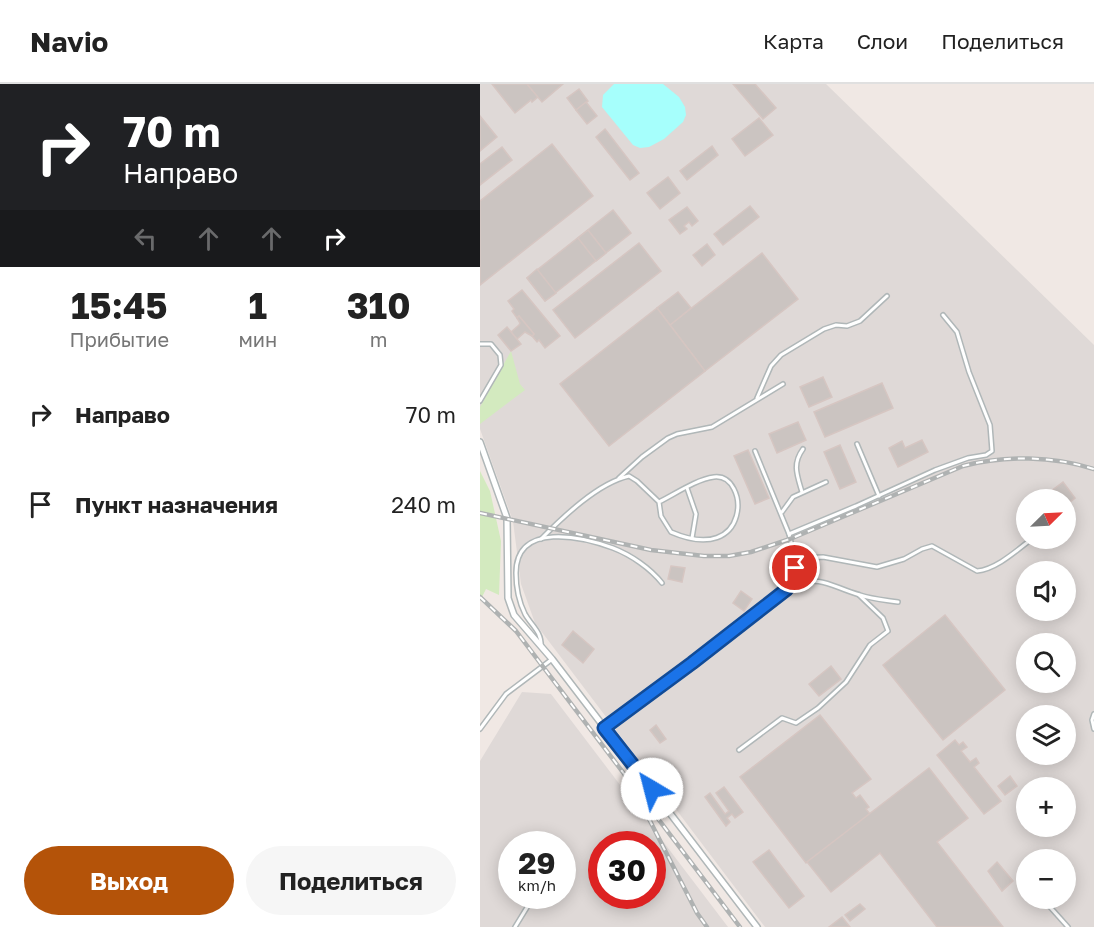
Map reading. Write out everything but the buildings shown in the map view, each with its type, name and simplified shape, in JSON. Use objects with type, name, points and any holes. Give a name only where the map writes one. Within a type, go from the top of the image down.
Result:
[{"type":"street","points":[[480,442],[507,518],[509,604],[519,622],[542,646],[757,927]]},
{"type":"lane","points":[[756,400],[771,366],[781,355],[824,329],[846,326],[860,321],[886,296]]},
{"type":"lane","points":[[789,534],[935,470],[968,458],[986,455],[992,451],[990,425],[969,372],[957,332],[943,315]]},
{"type":"lane","points":[[480,344],[491,344],[500,355],[501,365],[480,401]]},
{"type":"lane","points":[[542,646],[541,636],[527,617],[517,591],[516,573],[521,554],[593,494],[618,480],[642,457],[672,436],[712,427],[783,384]]},
{"type":"lane","points":[[857,444],[879,496]]},
{"type":"lane","points":[[802,492],[795,465],[803,449]]},
{"type":"lane","points":[[604,728],[692,663],[790,584],[795,574],[795,558],[789,534],[755,451]]},
{"type":"lane","points":[[618,480],[633,477],[658,502],[667,529],[675,534],[692,538],[709,539],[726,534],[736,517],[738,503],[730,482],[721,477],[708,478],[658,502]]},
{"type":"lane","points":[[781,513],[790,499],[826,482]]},
{"type":"lane","points":[[687,488],[696,514],[692,538]]},
{"type":"lane","points":[[541,539],[564,536],[613,548],[644,566],[662,583]]},
{"type":"lane","points":[[795,558],[824,557],[877,567],[904,559],[932,546],[976,571],[998,562],[1017,549]]},
{"type":"lane","points":[[790,584],[808,580],[831,583],[859,595],[898,602]]},
{"type":"lane","points":[[739,750],[782,718],[796,723],[818,708],[846,682],[870,645],[888,630],[883,618],[859,595]]},
{"type":"lane","points":[[480,729],[506,694],[552,659]]},
{"type":"lane","points":[[1094,714],[1092,720],[1094,729]]},
{"type":"lane","points":[[515,927],[526,909]]},
{"type":"lane","points":[[1052,909],[1068,927]]},
{"type":"shaded area","points":[[480,84],[826,84],[1094,345],[1094,927],[765,927],[535,623],[521,584],[513,521],[480,429]]},
{"type":"shaded area","points":[[522,692],[551,694],[655,831],[588,831],[588,909],[666,909],[666,845],[728,927],[480,927],[480,761]]},
{"type":"green space","points":[[511,351],[520,384],[525,390],[480,424],[480,407]]},
{"type":"green space","points":[[480,471],[490,491],[501,541],[499,595],[486,589],[480,601]]},
{"type":"water","points":[[614,84],[663,84],[679,97],[685,107],[686,115],[683,122],[664,139],[649,147],[640,148],[633,145],[602,107],[603,95]]},
{"type":"railway","points":[[480,513],[651,550],[704,556],[729,556],[751,552],[790,539],[963,466],[979,462],[1046,459],[1094,469]]},
{"type":"railway","points":[[480,597],[516,631],[740,927]]},
{"type":"railway","points":[[649,819],[697,913],[707,927]]},
{"type":"route","points":[[652,789],[604,728],[787,589],[795,574],[795,568]]}]
